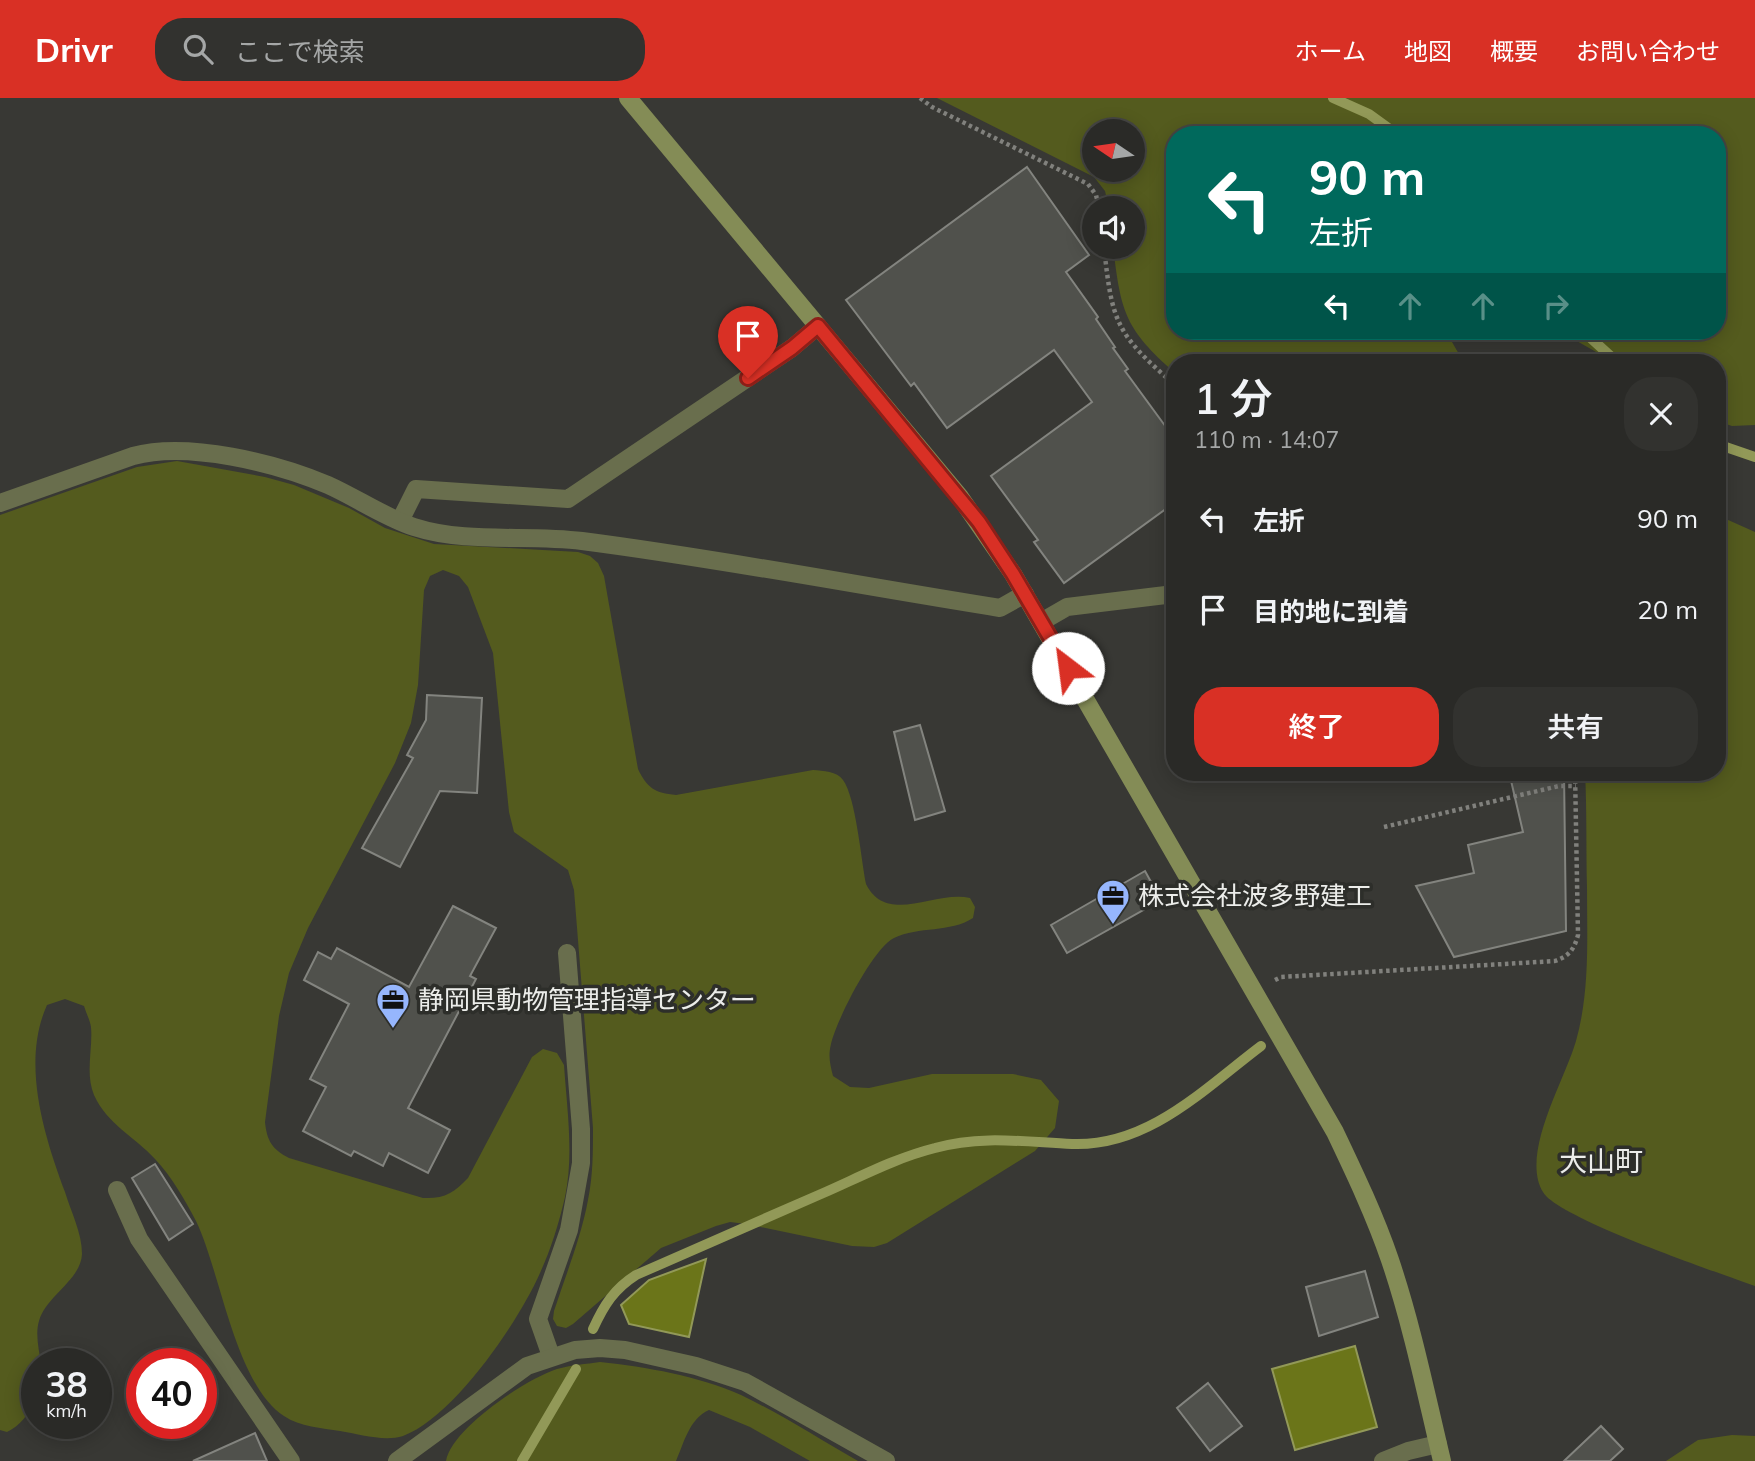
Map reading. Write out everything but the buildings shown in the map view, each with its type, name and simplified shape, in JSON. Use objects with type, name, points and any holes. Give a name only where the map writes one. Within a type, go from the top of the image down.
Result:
[{"type":"street","points":[[628,98],[966,506],[996,547],[1335,1132],[1374,1217],[1404,1305],[1440,1452],[1408,1451],[1384,1461]]},
{"type":"street","points":[[400,521],[416,489],[568,499],[792,348],[818,326]]},
{"type":"street","points":[[0,503],[133,456],[155,450],[177,449],[298,474],[346,493],[400,521],[436,533],[584,541],[1000,608],[1025,594]]},
{"type":"street","points":[[1041,622],[1068,607],[1166,594]]},
{"type":"street","points":[[551,1356],[538,1320],[569,1230],[581,1163],[581,1129],[567,953]]},
{"type":"street","points":[[117,1190],[139,1239],[291,1461]]},
{"type":"street","points":[[397,1461],[506,1380],[551,1356],[575,1350],[625,1350],[721,1372],[768,1393],[886,1461]]},
{"type":"path","points":[[920,98],[932,107],[1088,184],[1096,196]]},
{"type":"path","points":[[1105,259],[1109,293],[1116,318],[1128,341],[1166,377]]},
{"type":"path","points":[[1254,992],[1281,977],[1555,961],[1566,957],[1574,948],[1578,935],[1576,781]]},
{"type":"path","points":[[1384,827],[1559,786],[1576,786]]},
{"type":"shaded area","points":[[937,98],[1755,98],[1755,425],[1726,424],[1726,354],[1600,354],[1575,340],[1726,340],[1726,126],[1166,126],[1166,340],[1451,340],[1459,354],[1166,354],[1166,365],[1144,343],[1128,317],[1119,287],[1115,259],[1145,259],[1145,196],[1106,196],[1098,182],[1145,182],[1145,119],[1082,119],[1082,171]]},
{"type":"shaded area","points":[[177,461],[265,477],[294,485],[349,508],[385,528],[434,544],[578,552],[590,556],[598,563],[604,576],[638,769],[648,785],[662,793],[676,795],[813,770],[834,773],[843,780],[848,789],[855,814],[866,884],[875,896],[886,903],[899,905],[942,898],[970,898],[975,907],[973,918],[964,923],[904,934],[885,944],[856,986],[834,1033],[830,1052],[833,1076],[850,1087],[869,1088],[932,1074],[1013,1074],[1041,1080],[1059,1101],[1055,1128],[1035,1151],[887,1243],[874,1247],[852,1246],[730,1222],[661,1248],[573,1324],[566,1328],[557,1326],[553,1319],[554,1311],[585,1214],[593,1155],[574,890],[568,870],[514,832],[509,812],[493,653],[468,587],[459,576],[443,570],[430,576],[424,590],[418,685],[411,723],[395,763],[308,928],[289,973],[279,1016],[265,1122],[271,1144],[289,1158],[423,1198],[443,1196],[458,1188],[468,1178],[532,1057],[543,1049],[557,1053],[564,1065],[569,1131],[568,1181],[554,1236],[530,1293],[483,1365],[463,1389],[423,1426],[403,1436],[388,1438],[304,1425],[290,1420],[267,1401],[241,1354],[205,1243],[183,1197],[161,1166],[106,1114],[94,1095],[90,1078],[90,1022],[84,1006],[65,999],[47,1005],[39,1027],[36,1075],[43,1123],[78,1230],[82,1254],[76,1272],[43,1312],[38,1326],[39,1348],[21,1348],[21,1422],[7,1432],[0,1430],[0,515],[137,467]]},
{"type":"shaded area","points":[[1726,519],[1755,532],[1755,1286],[1641,1244],[1577,1216],[1543,1192],[1537,1176],[1540,1138],[1576,1041],[1584,1003],[1587,946],[1585,781],[1726,781]]},
{"type":"shaded area","points":[[706,1259],[689,1337],[629,1324],[621,1305],[649,1280]]},
{"type":"shaded area","points":[[1355,1346],[1377,1427],[1295,1450],[1272,1369]]},
{"type":"shaded area","points":[[600,1362],[672,1373],[725,1388],[771,1410],[858,1461],[810,1461],[750,1427],[709,1410],[692,1425],[676,1461],[446,1461],[451,1448],[476,1420],[527,1383],[557,1369]]},
{"type":"shaded area","points":[[1732,1435],[1755,1436],[1755,1461],[1666,1461],[1698,1440]]},
{"type":"waterway","points":[[1333,98],[1369,114],[1386,126]]},
{"type":"waterway","points":[[1593,340],[1608,354]]},
{"type":"waterway","points":[[1726,447],[1755,457]]},
{"type":"waterway","points":[[593,1329],[610,1298],[636,1275],[877,1169],[920,1152],[952,1144],[1003,1140],[1072,1144],[1100,1142],[1126,1136],[1174,1112],[1261,1046]]},
{"type":"waterway","points":[[522,1461],[576,1369]]},
{"type":"place","name":"株式会社波多野建工","points":[[1113,926]]},
{"type":"place","name":"静岡県動物管理指導センター","points":[[393,1030]]},
{"type":"district","name":"大山町","points":[[1601,1161]]},
{"type":"route","points":[[748,378],[792,348],[818,326],[979,522],[1068,668]]}]
